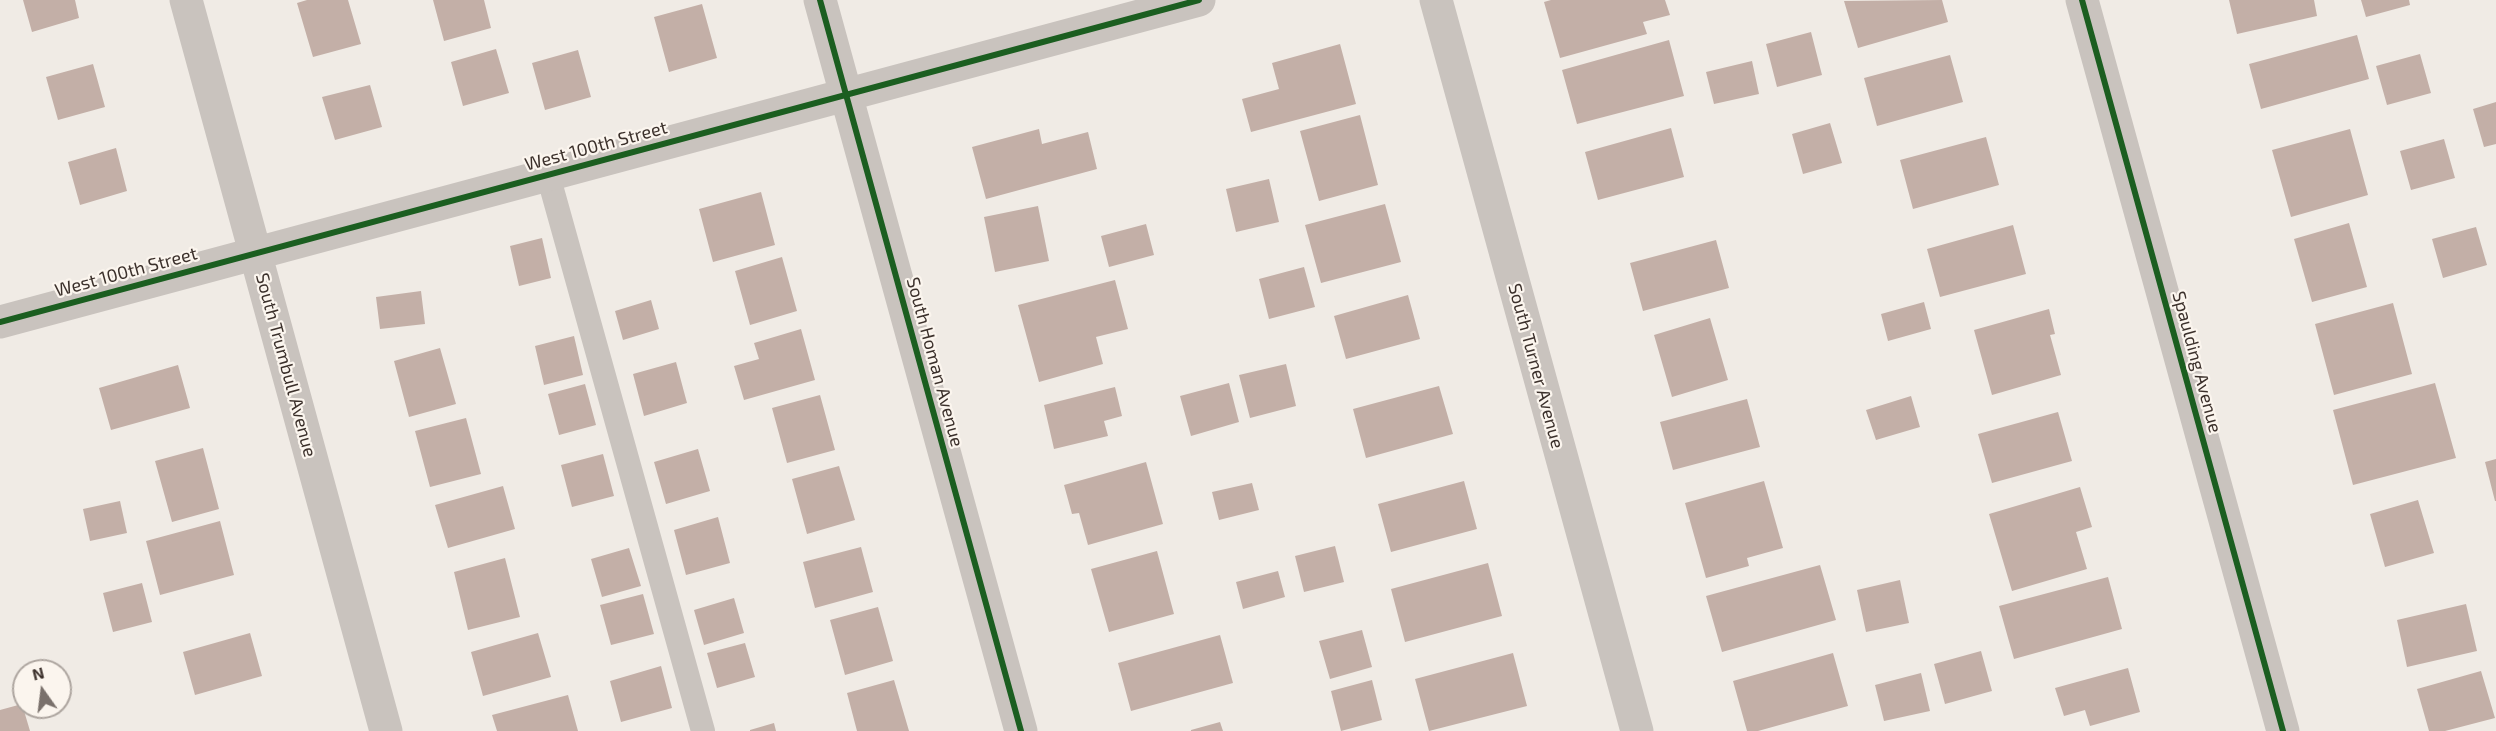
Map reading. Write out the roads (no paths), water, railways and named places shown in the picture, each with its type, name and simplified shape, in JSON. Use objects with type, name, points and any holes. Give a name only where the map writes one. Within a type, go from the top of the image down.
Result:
[{"type":"street","name":"South Trumbull Avenue","points":[[186,0],[386,731]]},
{"type":"street","name":"South Homan Avenue","points":[[820,0],[1021,731]]},
{"type":"street","name":"West 100th Street","points":[[0,322],[1199,0]]},
{"type":"street","name":"South Turner Avenue","points":[[1436,0],[1636,731]]},
{"type":"street","name":"Spaulding Avenue","points":[[2082,0],[2283,731]]},
{"type":"lane","points":[[548,175],[703,731]]}]
